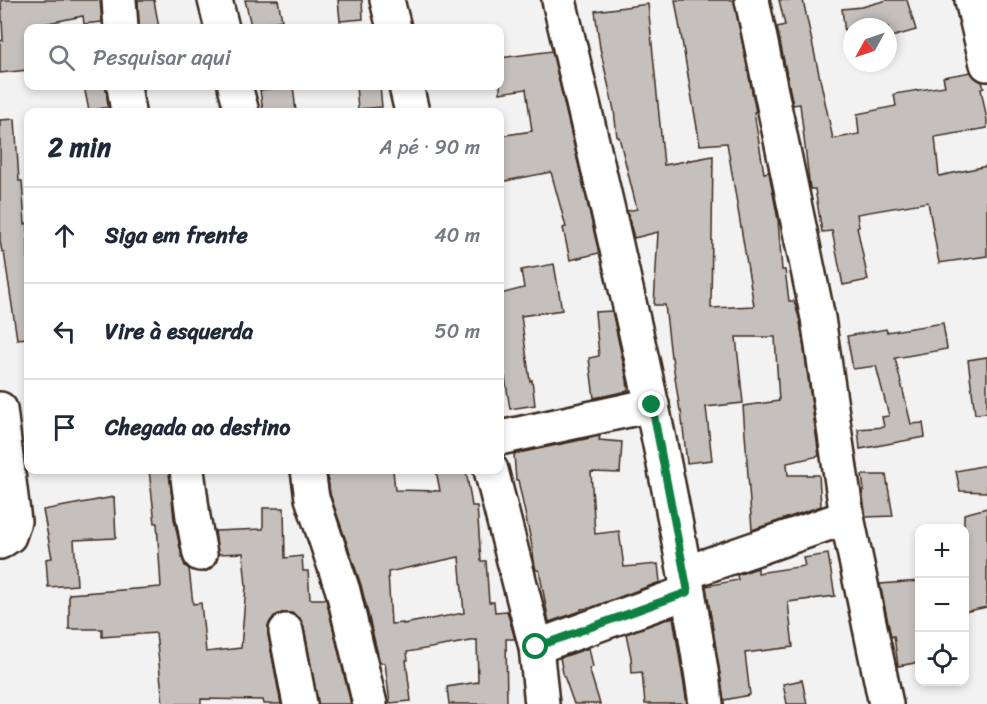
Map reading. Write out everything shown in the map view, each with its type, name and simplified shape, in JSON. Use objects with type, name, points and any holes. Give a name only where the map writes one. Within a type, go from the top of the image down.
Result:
[{"type":"street","points":[[119,0],[121,24]]},
{"type":"street","points":[[215,0],[221,24]]},
{"type":"street","points":[[387,0],[393,24]]},
{"type":"street","points":[[559,0],[652,405],[687,582],[706,704]]},
{"type":"street","points":[[752,0],[818,318],[847,517],[886,704]]},
{"type":"street","points":[[972,0],[987,64]]},
{"type":"street","points":[[125,90],[127,108]]},
{"type":"street","points":[[236,90],[241,108]]},
{"type":"street","points":[[407,90],[411,108]]},
{"type":"street","points":[[504,437],[652,405]]},
{"type":"street","points":[[0,409],[14,521],[9,536],[0,542]]},
{"type":"street","points":[[188,474],[200,554]]},
{"type":"street","points":[[309,474],[312,498],[343,591],[370,704]]},
{"type":"street","points":[[492,474],[536,647],[542,704]]},
{"type":"street","points":[[536,647],[847,517]]},
{"type":"street","points":[[286,631],[300,704]]},
{"type":"building","points":[[1,0],[100,0],[102,22],[84,24],[83,16],[43,24],[24,24],[24,70],[0,73],[0,41],[3,40]]},
{"type":"building","points":[[138,0],[154,0],[158,24],[139,24]]},
{"type":"building","points":[[245,0],[278,0],[282,20],[251,24]]},
{"type":"building","points":[[338,0],[362,0],[363,19],[340,21]]},
{"type":"building","points":[[675,0],[734,0],[756,112],[754,112],[764,173],[769,172],[778,220],[782,270],[785,270],[789,301],[794,301],[800,321],[819,456],[787,463],[788,475],[819,475],[821,506],[752,530],[743,406],[779,401],[775,337],[736,337],[743,403],[706,407],[712,460],[687,463],[665,305],[654,305],[658,232],[634,238],[627,211],[637,209],[619,137],[617,137],[614,110],[600,48],[595,11],[648,4],[664,165],[713,156],[711,308],[754,306],[727,143],[700,145]]},
{"type":"building","points":[[779,0],[803,0],[833,139],[859,134],[857,114],[896,106],[894,94],[945,86],[943,77],[971,72],[982,82],[987,128],[935,137],[939,176],[987,166],[987,256],[939,263],[928,202],[857,214],[859,227],[857,227],[868,280],[843,285],[832,231],[822,232],[815,189],[810,189],[800,104],[793,105],[777,27],[785,25]]},
{"type":"building","points":[[887,0],[907,0],[916,30],[897,35],[897,18],[843,18],[842,9],[862,7]]},
{"type":"building","points":[[552,51],[599,253],[570,260],[563,228],[566,227],[551,172],[504,181],[504,135],[532,131],[526,89],[500,93],[500,90],[504,90],[504,57]]},
{"type":"building","points":[[85,90],[106,90],[108,107],[88,108]]},
{"type":"building","points":[[260,90],[293,90],[296,108],[262,108]]},
{"type":"building","points":[[356,90],[380,90],[382,107],[358,108]]},
{"type":"building","points":[[15,119],[19,181],[22,181],[24,338],[17,339],[4,252],[2,252],[0,241],[0,120]]},
{"type":"building","points":[[554,264],[562,310],[521,316],[535,405],[510,409],[504,377],[504,293],[524,288],[521,270]]},
{"type":"building","points":[[612,311],[628,391],[594,398],[589,358],[599,356],[595,312]]},
{"type":"building","points":[[943,323],[947,349],[895,358],[911,424],[923,423],[925,437],[860,449],[858,429],[884,427],[882,417],[889,416],[876,366],[853,369],[847,336]]},
{"type":"building","points":[[987,357],[987,413],[975,414],[968,360]]},
{"type":"building","points":[[600,436],[599,440],[622,442],[620,473],[591,472],[595,534],[619,531],[624,567],[658,564],[660,582],[549,622],[539,570],[536,570],[518,480],[516,480],[514,454]]},
{"type":"building","points":[[987,465],[987,492],[960,491],[956,471]]},
{"type":"building","points":[[149,474],[169,474],[174,519],[182,557],[185,566],[189,569],[193,604],[201,603],[206,652],[241,648],[246,586],[243,553],[218,554],[215,531],[263,529],[263,508],[284,508],[285,558],[302,556],[303,571],[308,571],[310,599],[326,599],[351,704],[318,704],[304,627],[300,618],[292,613],[274,616],[268,625],[281,704],[264,704],[263,700],[201,699],[201,704],[163,704],[156,633],[102,637],[102,629],[69,629],[69,594],[161,587],[157,523],[155,523]]},
{"type":"building","points":[[328,474],[393,474],[395,490],[440,491],[437,474],[467,474],[472,506],[477,506],[481,561],[486,561],[489,602],[494,602],[495,612],[507,611],[515,639],[506,639],[507,704],[449,704],[447,687],[478,682],[477,640],[407,652],[411,701],[390,703],[385,663],[380,663],[361,585],[330,494]],"holes":[[[459,557],[464,613],[391,624],[388,572]]]},
{"type":"building","points":[[862,475],[886,475],[893,516],[866,517]]},
{"type":"building","points":[[114,497],[116,538],[74,540],[77,585],[48,587],[46,559],[52,558],[43,510]]},
{"type":"building","points":[[987,508],[987,607],[969,611],[969,524],[964,524],[964,514]]},
{"type":"building","points":[[828,554],[835,596],[788,602],[793,647],[745,653],[750,695],[724,700],[706,586],[738,580],[737,575],[758,568],[758,573],[805,566],[803,558]]},
{"type":"building","points":[[915,581],[915,663],[898,666],[894,636],[891,637],[880,584]]},
{"type":"building","points":[[673,617],[687,704],[645,704],[642,672],[632,673],[626,634]]},
{"type":"building","points":[[589,648],[593,667],[589,668],[600,704],[574,704],[560,658]]},
{"type":"building","points":[[802,680],[807,704],[787,704],[783,684]]},
{"type":"route","points":[[536,647],[688,592],[652,405]]}]
